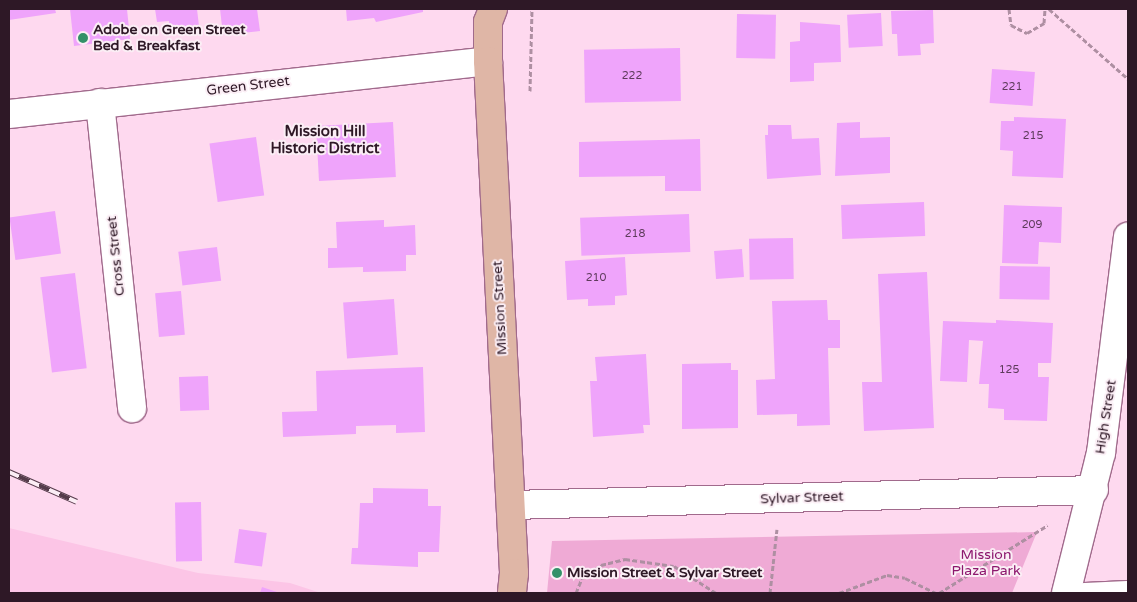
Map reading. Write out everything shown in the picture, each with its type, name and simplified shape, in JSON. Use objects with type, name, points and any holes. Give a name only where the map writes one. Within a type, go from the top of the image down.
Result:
[{"type":"main road","name":"Mission Street","points":[[487,13],[514,572],[512,593]]},
{"type":"street","name":"Green Street","points":[[9,114],[488,61]]},
{"type":"street","name":"Cross Street","points":[[100,104],[132,408]]},
{"type":"street","name":"High Street","points":[[1066,593],[1094,490],[1117,344],[1128,237]]},
{"type":"street","name":"Sylvar Street","points":[[511,505],[1094,490]]},
{"type":"lane","points":[[1084,593],[1128,591]]},
{"type":"path","points":[[530,91],[532,9]]},
{"type":"path","points":[[1009,9],[1011,25],[1027,33],[1044,23],[1047,9],[1128,79]]},
{"type":"path","points":[[839,593],[887,575],[905,578],[938,593],[1048,525]]},
{"type":"path","points":[[770,593],[777,527]]},
{"type":"path","points":[[576,593],[582,578],[601,565],[625,559],[674,566],[716,593]]},
{"type":"shaded area","points":[[9,528],[198,573],[290,583],[321,593],[9,593]]},
{"type":"green space","name":"Mission Plaza Park","points":[[1037,532],[1012,593],[547,593],[552,541]]},
{"type":"building","points":[[9,9],[55,9],[56,13],[9,20]]},
{"type":"building","points":[[70,9],[127,9],[130,39],[74,46]]},
{"type":"building","points":[[155,9],[197,9],[199,26],[170,30],[169,21],[157,22]]},
{"type":"building","points":[[220,9],[257,9],[260,31],[223,35]]},
{"type":"building","points":[[346,9],[423,9],[423,12],[376,22],[374,18],[347,21]]},
{"type":"building","points":[[933,10],[934,43],[920,44],[921,55],[898,56],[897,34],[892,34],[891,11]]},
{"type":"building","points":[[881,13],[883,46],[849,48],[847,15]]},
{"type":"building","points":[[737,14],[776,15],[775,59],[736,58]]},
{"type":"building","points":[[800,22],[840,25],[841,62],[814,63],[814,81],[790,82],[790,42],[800,41]]},
{"type":"building","points":[[680,48],[681,101],[585,103],[584,50]]},
{"type":"building","points":[[992,69],[1035,72],[1033,106],[990,103]]},
{"type":"building","points":[[1014,117],[1066,119],[1063,178],[1012,176],[1013,151],[1000,150],[1001,121],[1014,121]]},
{"type":"building","points":[[393,122],[396,177],[319,181],[316,126]]},
{"type":"building","points":[[860,122],[860,138],[890,137],[890,173],[835,176],[837,123]]},
{"type":"building","points":[[768,125],[791,125],[792,139],[819,138],[821,175],[767,179],[765,135],[768,135]]},
{"type":"building","points":[[256,137],[264,195],[218,202],[209,144]]},
{"type":"building","points":[[700,139],[701,191],[665,191],[665,176],[579,177],[579,142]]},
{"type":"building","points":[[924,202],[925,236],[842,239],[841,205]]},
{"type":"building","points":[[1004,205],[1062,207],[1061,243],[1039,242],[1038,264],[1002,263]]},
{"type":"building","points":[[55,211],[61,254],[15,260],[9,217]]},
{"type":"building","points":[[689,214],[690,252],[581,256],[580,218]]},
{"type":"building","points":[[384,220],[384,227],[415,225],[416,255],[406,255],[406,271],[363,272],[363,267],[328,268],[328,248],[337,248],[336,222]]},
{"type":"building","points":[[793,238],[794,279],[750,280],[749,239]]},
{"type":"building","points":[[217,247],[221,281],[182,285],[178,252]]},
{"type":"building","points":[[742,249],[744,277],[716,279],[714,251]]},
{"type":"building","points":[[625,257],[627,295],[615,296],[615,305],[588,306],[588,299],[567,300],[565,261]]},
{"type":"building","points":[[1000,266],[1050,267],[1049,300],[999,299]]},
{"type":"building","points":[[927,272],[934,428],[864,431],[862,382],[882,382],[878,274]]},
{"type":"building","points":[[75,273],[87,368],[52,373],[40,277]]},
{"type":"building","points":[[181,291],[185,335],[159,337],[155,293]]},
{"type":"building","points":[[394,299],[398,355],[347,358],[343,303]]},
{"type":"building","points":[[827,300],[828,320],[840,320],[840,348],[828,348],[830,425],[797,426],[797,414],[757,415],[756,380],[775,379],[772,301]]},
{"type":"building","points":[[996,320],[1053,323],[1051,363],[1038,363],[1038,377],[1049,377],[1047,421],[1004,420],[1004,409],[988,408],[989,384],[979,384],[983,341],[969,340],[967,382],[940,381],[943,321],[996,323]]},
{"type":"building","points":[[646,354],[650,425],[643,425],[644,433],[593,437],[590,381],[597,381],[595,357]]},
{"type":"building","points":[[731,363],[731,370],[738,370],[738,428],[682,429],[682,364]]},
{"type":"building","points":[[423,367],[425,432],[396,433],[396,425],[356,426],[356,434],[283,437],[282,412],[317,411],[316,371]]},
{"type":"building","points":[[208,376],[209,410],[180,411],[179,377]]},
{"type":"building","points":[[373,488],[428,489],[428,506],[441,506],[439,552],[418,552],[418,567],[351,564],[352,548],[358,548],[360,503],[373,503]]},
{"type":"building","points":[[175,502],[201,502],[202,561],[176,561]]},
{"type":"building","points":[[239,529],[267,533],[262,567],[234,563]]},
{"type":"building","points":[[262,587],[280,593],[260,593]]},
{"type":"railway","points":[[9,472],[77,502]]},
{"type":"place","name":"Adobe on Green Street Bed & Breakfast","points":[[83,38]]},
{"type":"place","name":"Mission Street & Sylvar Street","points":[[557,573]]},
{"type":"district","name":"Mission Hill Historic District","points":[[325,140]]}]
